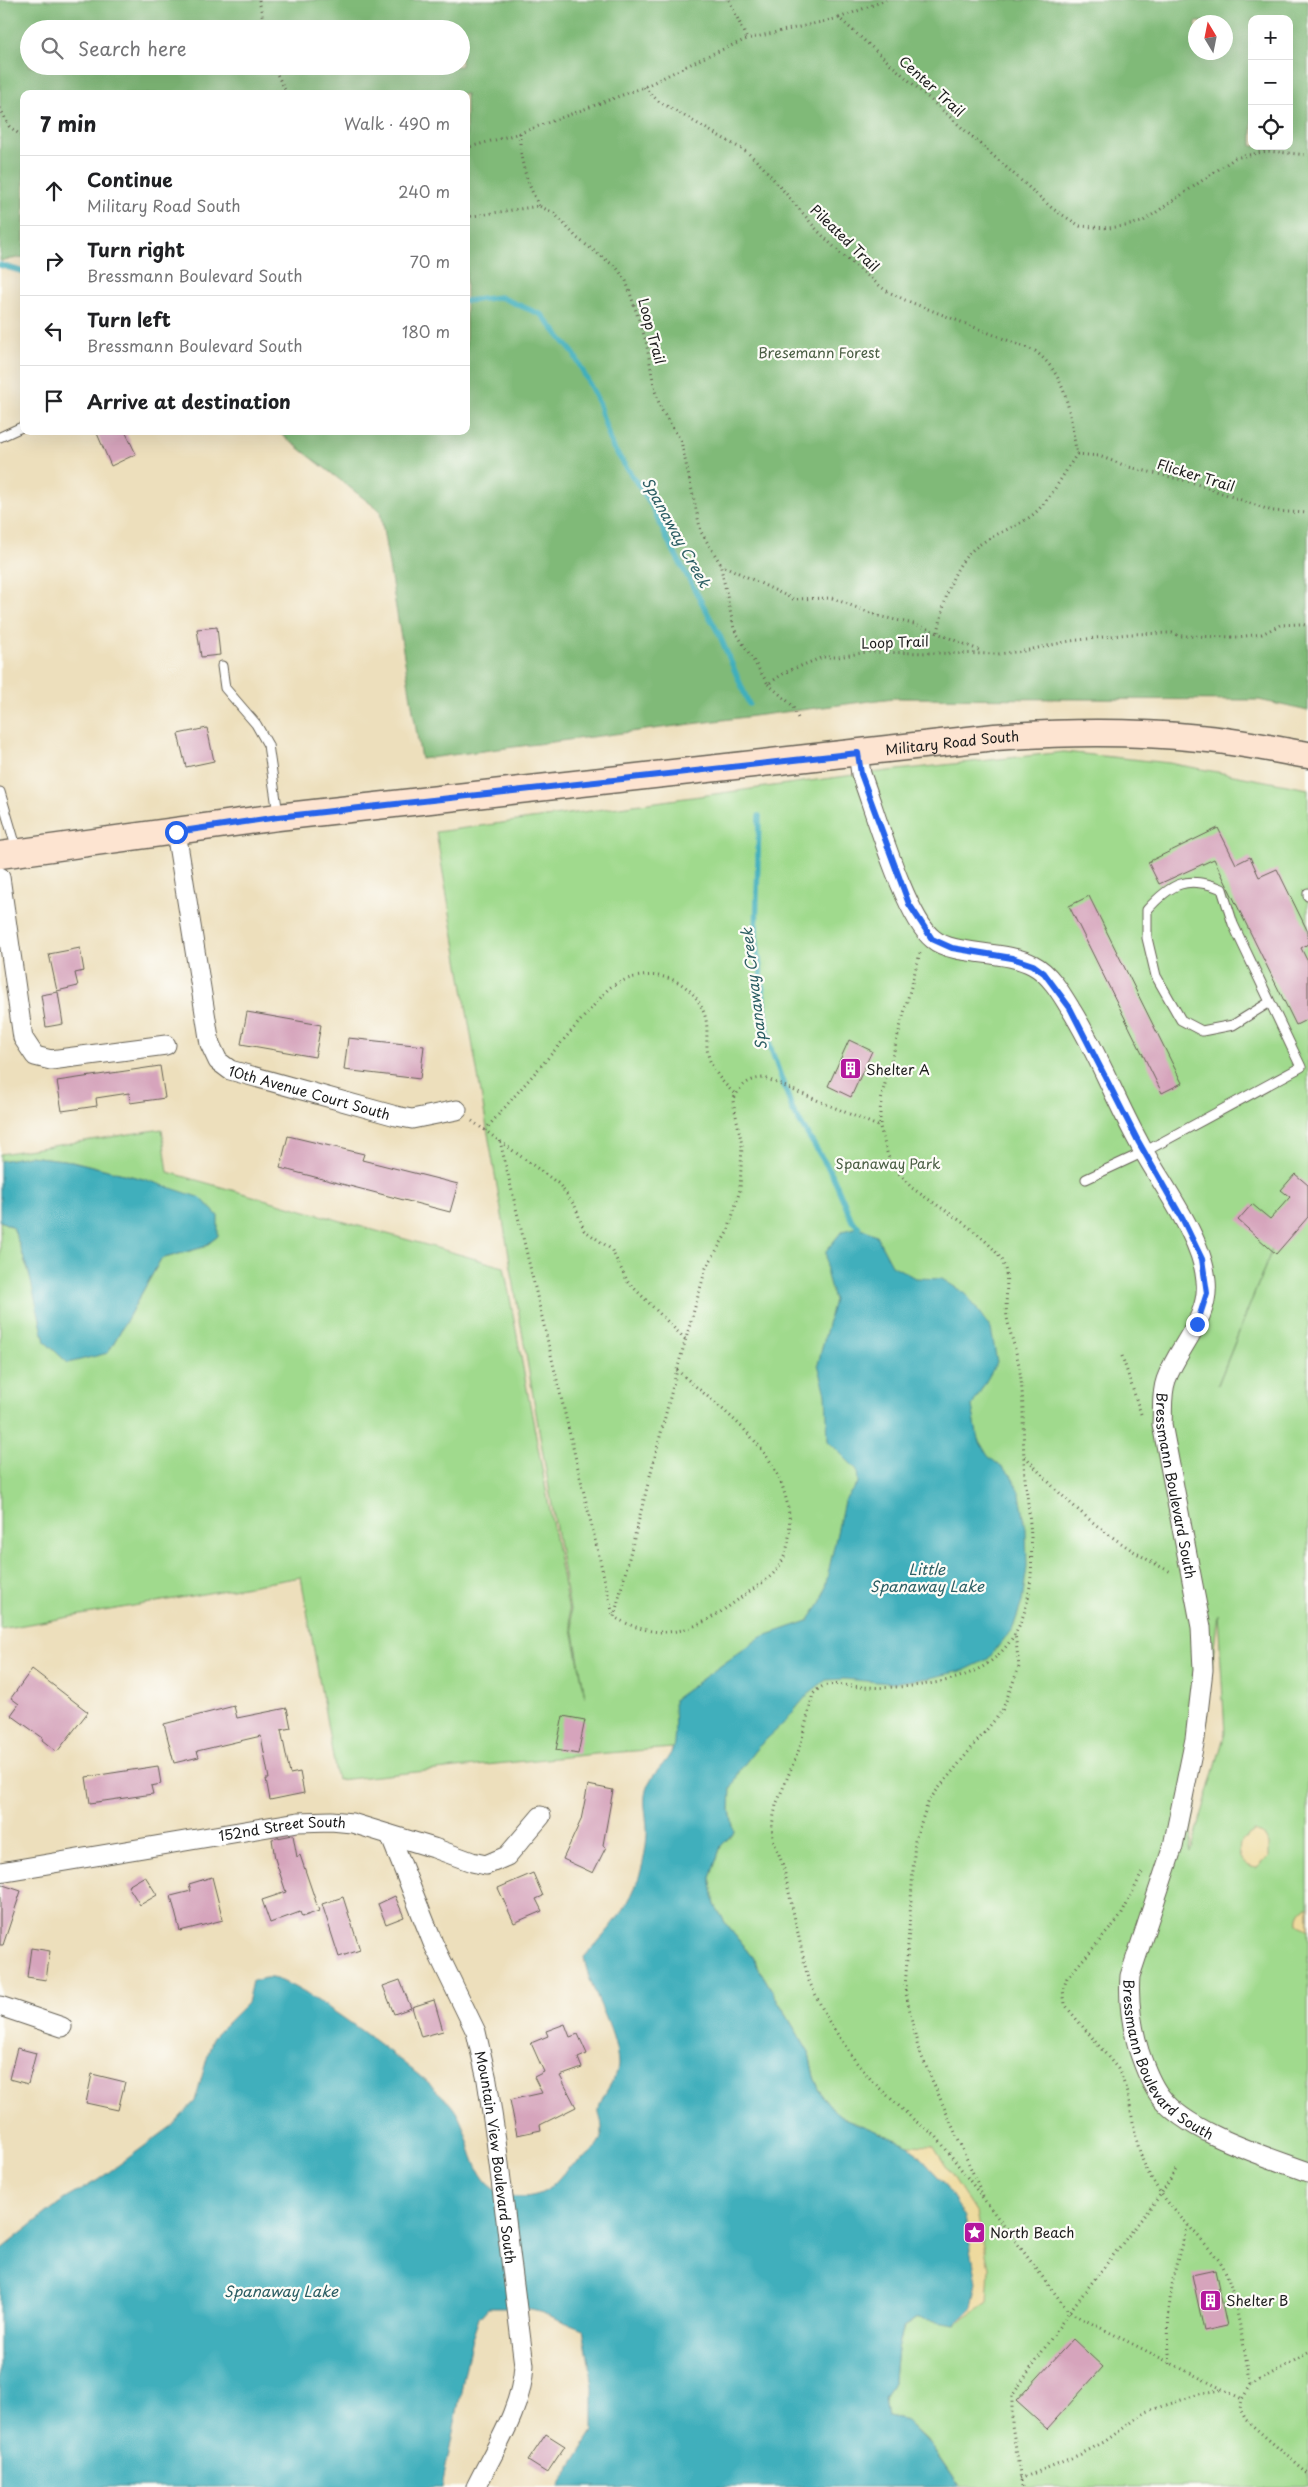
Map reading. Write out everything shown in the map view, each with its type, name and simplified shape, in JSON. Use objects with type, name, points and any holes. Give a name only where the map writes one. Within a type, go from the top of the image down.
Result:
[{"type":"main road","name":"Military Road South","points":[[9,853],[278,817],[994,737],[1083,733],[1200,738],[1308,755]]},
{"type":"street","name":"Bressmann Boulevard South","points":[[858,753],[861,774],[916,918],[932,939],[940,944],[952,948],[1012,958],[1033,965],[1044,973],[1070,1008],[1144,1152],[1183,1220],[1202,1259],[1207,1293],[1203,1310],[1166,1379],[1163,1391],[1162,1424],[1201,1627],[1203,1670],[1195,1739],[1174,1846],[1130,1976],[1131,2014],[1144,2066],[1160,2097],[1180,2116],[1204,2130],[1308,2172]]},
{"type":"street","name":"10th Avenue Court South","points":[[176,832],[210,1044],[218,1061],[224,1067],[412,1119],[457,1110]]},
{"type":"street","points":[[0,877],[23,1038],[35,1056],[51,1060],[166,1045]]},
{"type":"street","name":"152nd Street South","points":[[0,1872],[298,1822],[331,1820],[352,1823],[486,1865],[507,1856],[541,1816]]},
{"type":"street","name":"Mountain View Boulevard South","points":[[390,1835],[433,1943],[476,2032],[488,2080],[496,2140],[524,2365],[520,2395],[476,2487]]},
{"type":"street","points":[[0,2006],[62,2027]]},
{"type":"lane","points":[[0,437],[20,428]]},
{"type":"lane","points":[[222,666],[225,688],[256,724],[268,745],[278,817]]},
{"type":"lane","points":[[0,792],[9,853]]},
{"type":"lane","points":[[1086,1180],[1144,1152],[1305,1064],[1270,1002],[1233,924],[1222,889],[1204,882],[1184,882],[1163,892],[1147,910],[1146,938],[1156,976],[1182,1020],[1202,1031],[1232,1025],[1270,1002]]},
{"type":"path","points":[[259,0],[264,20]]},
{"type":"path","points":[[729,0],[747,39]]},
{"type":"path","points":[[470,147],[520,133],[644,87],[706,56],[747,39],[838,18],[886,0]]},
{"type":"path","name":"Center Trail","points":[[838,18],[1054,209],[1080,226],[1108,228],[1142,222],[1235,158],[1267,151],[1308,155]]},
{"type":"path","points":[[278,75],[285,90]]},
{"type":"path","name":"Pileated Trail","points":[[644,87],[658,101],[747,152],[763,167],[829,242],[862,273],[885,290],[1035,351],[1046,360],[1059,377],[1064,392],[1077,454]]},
{"type":"path","points":[[0,108],[9,126],[20,135]]},
{"type":"path","points":[[470,215],[539,206],[523,169],[520,133]]},
{"type":"path","name":"Loop Trail","points":[[539,206],[554,213],[577,238],[617,268],[626,281],[646,341],[655,391],[661,409],[681,441],[701,532],[720,563],[734,629],[768,684],[786,672],[823,657],[889,651],[910,653],[1024,651],[1070,641],[1129,634],[1172,633],[1180,636],[1238,637],[1262,634],[1280,625],[1301,624],[1308,626]]},
{"type":"path","points":[[938,632],[949,585],[956,569],[965,556],[984,541],[1033,514],[1045,502],[1077,454]]},
{"type":"path","name":"Flicker Trail","points":[[1077,454],[1099,456],[1129,467],[1190,482],[1272,511],[1308,513]]},
{"type":"path","name":"Loop Trail","points":[[720,563],[793,599],[832,598],[878,616],[938,632],[983,652]]},
{"type":"path","points":[[768,684],[792,706],[798,718]]},
{"type":"path","points":[[920,953],[882,1095],[880,1128],[888,1156],[902,1178],[912,1188],[986,1241],[1002,1262],[1006,1281],[1006,1313],[1020,1371],[1024,1456],[1032,1556],[1026,1607],[1015,1633],[1007,1645],[988,1663],[976,1670],[932,1682],[886,1688],[832,1684],[816,1690],[813,1694],[800,1747],[776,1805],[772,1825],[773,1839],[783,1865],[808,1979],[828,2020],[856,2062],[874,2083],[914,2120],[936,2136],[1070,2312],[1220,2390],[1242,2399]]},
{"type":"path","points":[[485,1130],[609,988],[623,980],[639,976],[668,977],[686,987],[694,995],[705,1014],[709,1058],[720,1079],[736,1095]]},
{"type":"path","points":[[614,1617],[677,1370],[706,1268],[728,1231],[740,1190],[742,1145],[733,1101],[736,1095],[740,1088],[752,1080],[766,1078],[880,1128]]},
{"type":"path","points":[[457,1110],[559,1184],[575,1206],[584,1230],[611,1249],[628,1282],[685,1340]]},
{"type":"path","points":[[500,1141],[614,1617]]},
{"type":"path","points":[[614,1617],[639,1629],[652,1632],[679,1631],[704,1623],[777,1570],[787,1545],[790,1518],[785,1492],[759,1444],[677,1370]]},
{"type":"path","points":[[1024,1456],[1088,1520],[1132,1551],[1174,1574]]},
{"type":"path","points":[[985,2201],[918,2048],[905,1989],[915,1840],[929,1800],[1002,1711],[1019,1668],[1015,1633]]},
{"type":"path","points":[[1022,2487],[1012,2425],[1012,2396],[1070,2312],[1161,2194],[1177,2168]]},
{"type":"path","points":[[1170,2364],[1167,2335],[1168,2299],[1178,2251],[1188,2225]]},
{"type":"path","points":[[1308,2353],[1251,2385],[1242,2399],[1240,2409],[1246,2420],[1308,2474]]},
{"type":"path","points":[[1020,2478],[1081,2454],[1104,2442],[1146,2412],[1202,2393],[1220,2390]]},
{"type":"green space","name":"Bresemann Forest","points":[[0,0],[1308,0],[1308,711],[1259,700],[893,698],[421,759],[380,511],[282,435],[470,435],[470,90],[20,90],[20,258],[0,261]]},
{"type":"green space","name":"Spanaway Park","points":[[1064,752],[1169,763],[1308,789],[1308,2487],[959,2487],[927,2440],[907,2421],[887,2417],[884,2399],[894,2380],[897,2348],[903,2328],[917,2318],[930,2319],[909,2145],[839,2116],[822,2096],[814,2077],[809,2053],[752,1957],[726,1924],[715,1905],[710,1878],[721,1846],[734,1832],[730,1810],[730,1789],[673,1748],[337,1780],[301,1577],[0,1629],[0,1221],[13,1227],[29,1273],[108,1353],[161,1259],[204,1247],[218,1236],[147,1180],[72,1161],[29,1156],[0,1161],[0,1154],[162,1129],[168,1172],[504,1267],[585,1697],[436,832],[861,774]],"holes":[[[1283,1222],[1218,1385],[1218,1384]],[[1218,1614],[1225,1733],[1191,1852],[1190,1851]]]},
{"type":"sand","points":[[1254,1831],[1264,1835],[1269,1844],[1269,1857],[1257,1868],[1244,1862],[1239,1851],[1241,1841]]},
{"type":"sand","points":[[1308,1906],[1308,1930],[1299,1924],[1299,1916],[1301,1911]]},
{"type":"sand","name":"North Beach","points":[[909,2145],[933,2146],[977,2214],[989,2268],[987,2303],[956,2324],[972,2308],[942,2181]]},
{"type":"water","points":[[29,1156],[72,1161],[147,1180],[201,1198],[218,1216],[218,1236],[204,1247],[161,1259],[108,1353],[68,1363],[45,1342],[29,1273],[13,1227],[0,1221],[0,1161]]},
{"type":"water","name":"Spanaway Lake","points":[[859,1227],[876,1235],[892,1265],[915,1278],[942,1279],[966,1294],[991,1329],[997,1362],[972,1406],[978,1439],[988,1456],[1011,1475],[1020,1494],[1026,1529],[1027,1567],[1022,1602],[1013,1628],[988,1659],[965,1670],[929,1678],[890,1683],[844,1679],[826,1680],[809,1693],[782,1725],[757,1748],[740,1770],[731,1789],[730,1810],[734,1832],[721,1846],[710,1878],[715,1905],[726,1924],[752,1957],[809,2053],[814,2077],[822,2096],[839,2116],[909,2145],[942,2181],[965,2217],[977,2282],[972,2308],[956,2324],[917,2318],[903,2327],[897,2348],[894,2380],[884,2399],[887,2417],[907,2421],[927,2441],[959,2487],[558,2487],[593,2431],[593,2386],[583,2329],[540,2312],[522,2308],[488,2308],[479,2318],[471,2342],[442,2487],[0,2487],[0,2250],[63,2200],[98,2180],[172,2126],[195,2101],[213,2037],[247,2003],[252,1981],[271,1978],[286,1983],[309,1995],[364,2033],[419,2075],[452,2106],[459,2117],[478,2169],[494,2189],[517,2197],[528,2197],[543,2192],[571,2166],[588,2155],[597,2146],[602,2135],[600,2103],[615,2075],[618,2064],[613,2036],[587,1971],[584,1957],[619,1916],[628,1902],[641,1872],[647,1835],[646,1790],[651,1779],[673,1748],[675,1731],[674,1699],[761,1637],[808,1621],[822,1601],[844,1501],[858,1483],[857,1470],[828,1441],[826,1394],[818,1364],[834,1300],[827,1275],[826,1251],[842,1231]]},
{"type":"building","points":[[98,435],[127,435],[136,454],[111,466]]},
{"type":"building","points":[[217,627],[220,655],[201,657],[197,629]]},
{"type":"building","points":[[207,728],[214,761],[186,767],[178,734]]},
{"type":"building","points":[[1218,828],[1236,864],[1250,857],[1259,877],[1277,869],[1308,932],[1308,944],[1301,948],[1308,962],[1308,1019],[1296,1025],[1214,859],[1159,884],[1148,862]]},
{"type":"building","points":[[1089,896],[1182,1083],[1162,1093],[1069,906]]},
{"type":"building","points":[[80,948],[84,971],[75,973],[78,986],[57,991],[49,954]]},
{"type":"building","points":[[58,992],[63,1024],[46,1027],[41,995]]},
{"type":"building","points":[[247,1012],[321,1025],[315,1057],[241,1044]]},
{"type":"building","points":[[348,1038],[424,1046],[420,1079],[344,1070]]},
{"type":"building","name":"Shelter A","points":[[849,1040],[872,1051],[851,1097],[828,1086]]},
{"type":"building","points":[[160,1066],[165,1098],[130,1103],[129,1093],[96,1098],[97,1106],[62,1111],[57,1081]]},
{"type":"building","points":[[288,1136],[364,1154],[362,1160],[458,1184],[450,1212],[280,1168]]},
{"type":"building","points":[[1295,1174],[1308,1185],[1308,1217],[1276,1254],[1238,1220],[1252,1204],[1270,1219],[1290,1197],[1281,1190]]},
{"type":"building","points":[[32,1669],[88,1712],[57,1752],[42,1740],[43,1738],[11,1715],[19,1704],[11,1698]]},
{"type":"building","points":[[234,1706],[237,1718],[287,1708],[291,1728],[281,1730],[290,1774],[300,1772],[304,1793],[270,1800],[266,1779],[269,1779],[261,1736],[197,1751],[199,1757],[174,1763],[164,1724]]},
{"type":"building","points":[[563,1716],[585,1720],[578,1754],[556,1750]]},
{"type":"building","points":[[158,1766],[161,1784],[151,1786],[153,1794],[90,1803],[86,1777]]},
{"type":"building","points":[[588,1785],[613,1790],[603,1845],[606,1847],[593,1873],[563,1859],[581,1820]]},
{"type":"building","points":[[293,1835],[297,1857],[300,1855],[319,1911],[302,1917],[300,1912],[270,1923],[262,1900],[286,1892],[275,1859],[272,1839]]},
{"type":"building","points":[[533,1873],[543,1896],[536,1899],[542,1911],[514,1923],[498,1888]]},
{"type":"building","points":[[145,1876],[157,1895],[140,1905],[128,1886]]},
{"type":"building","points":[[212,1877],[223,1920],[180,1931],[171,1896],[191,1891],[189,1884]]},
{"type":"building","points":[[0,1884],[21,1891],[3,1945],[0,1945]]},
{"type":"building","points":[[395,1896],[404,1917],[386,1924],[378,1904]]},
{"type":"building","points":[[343,1897],[360,1950],[339,1957],[322,1904]]},
{"type":"building","points":[[31,1948],[50,1951],[46,1980],[27,1977]]},
{"type":"building","points":[[400,1980],[411,2008],[394,2014],[383,1986]]},
{"type":"building","points":[[434,2000],[443,2031],[421,2037],[412,2007]]},
{"type":"building","points":[[565,2024],[570,2037],[578,2034],[587,2054],[578,2058],[582,2068],[560,2076],[576,2107],[540,2125],[541,2130],[517,2135],[510,2100],[542,2093],[534,2077],[544,2072],[531,2043],[548,2036],[546,2031]]},
{"type":"building","points":[[17,2048],[36,2053],[28,2084],[9,2079]]},
{"type":"building","points":[[92,2074],[125,2082],[118,2110],[86,2103]]},
{"type":"building","name":"Shelter B","points":[[1215,2270],[1227,2326],[1204,2331],[1192,2275]]},
{"type":"building","points":[[1073,2339],[1103,2367],[1047,2429],[1016,2401]]},
{"type":"building","points":[[546,2434],[565,2446],[547,2473],[528,2461]]},
{"type":"waterway","name":"Spanaway Creek","points":[[0,265],[20,271]]},
{"type":"waterway","name":"Spanaway Creek","points":[[470,301],[500,297],[542,315],[574,354],[597,399],[612,446],[651,504],[667,539],[719,634],[749,704]]},
{"type":"waterway","name":"Spanaway Creek","points":[[759,816],[756,936],[770,1046],[793,1111],[832,1174],[852,1221],[859,1227]]},
{"type":"place","name":"Shelter A","points":[[850,1069]]},
{"type":"place","name":"North Beach","points":[[974,2232]]},
{"type":"place","name":"Shelter B","points":[[1210,2300]]},
{"type":"route","points":[[176,832],[278,817],[858,753],[861,774],[909,904],[916,918],[932,939],[952,948],[977,950],[1033,965],[1054,984],[1070,1008],[1138,1141],[1183,1220],[1202,1259],[1207,1293],[1197,1324]]},
{"type":"water label","name":"Little Spanaway Lake","points":[[927,1576]]}]
